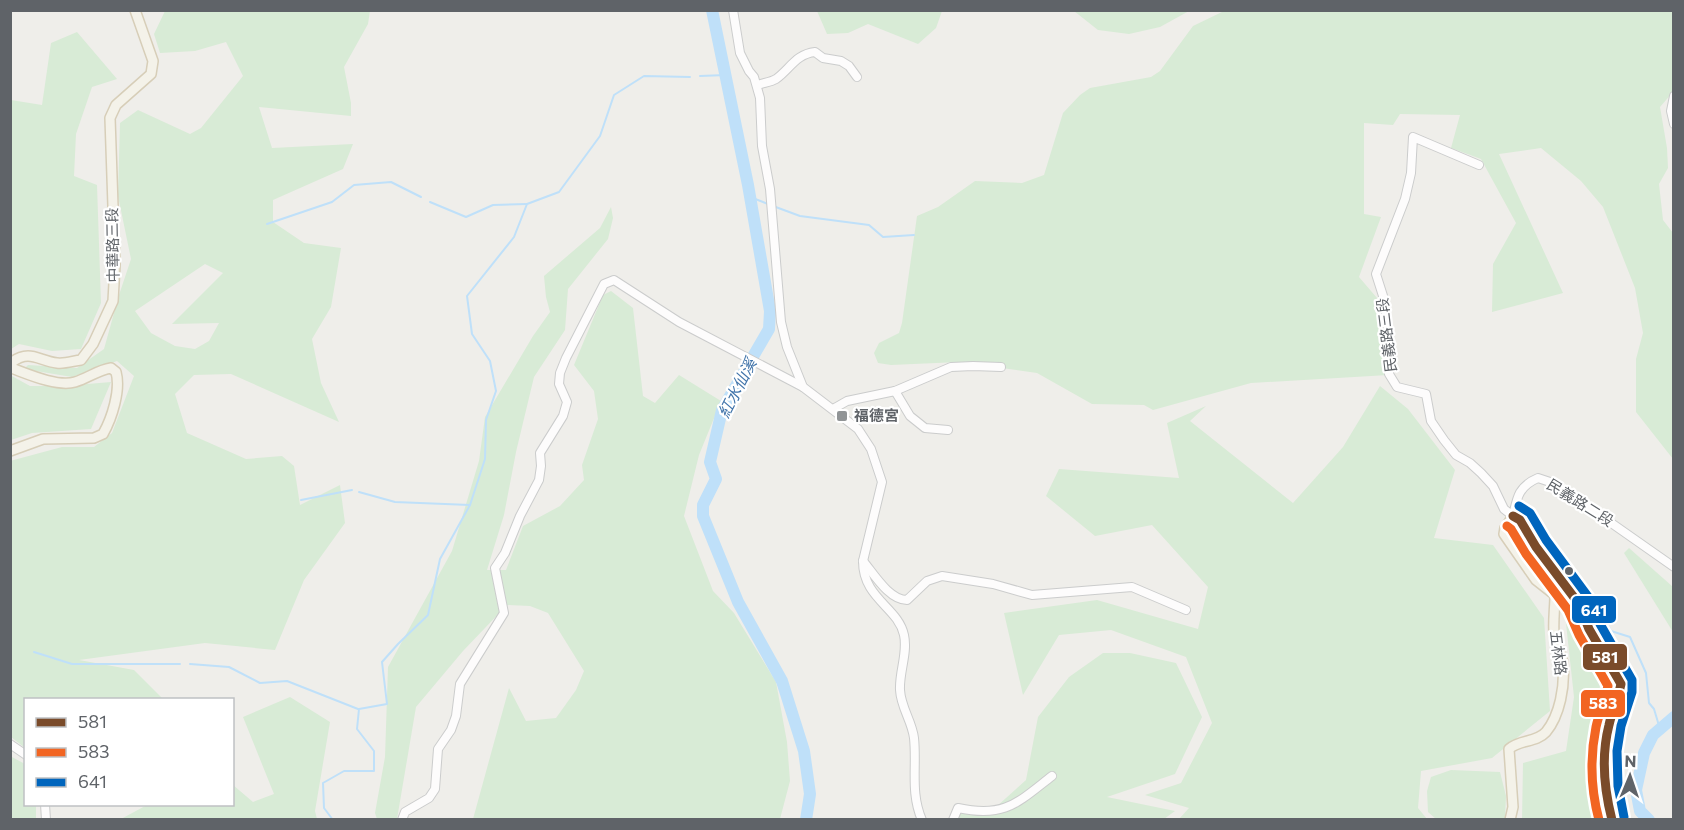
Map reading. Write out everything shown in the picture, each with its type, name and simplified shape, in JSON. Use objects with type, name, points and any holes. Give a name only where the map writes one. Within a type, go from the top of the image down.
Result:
[{"type":"main road","name":"中華路三段","points":[[10,451],[43,439],[94,438],[103,434],[110,416],[118,383],[116,372],[111,368],[102,369],[74,383],[45,380],[11,366],[12,362],[19,357],[37,356],[56,363],[81,360],[93,344],[113,301],[115,265],[110,118],[116,105],[151,74],[153,67],[153,61],[135,10]]},
{"type":"main road","name":"五林路","points":[[1510,819],[1513,807],[1509,749],[1515,744],[1538,739],[1546,731],[1558,707],[1563,663],[1554,632],[1555,595],[1536,580],[1504,534],[1513,516]]},
{"type":"main road","points":[[1513,516],[1520,520],[1536,547],[1579,604],[1588,629],[1621,684],[1606,743],[1608,805],[1612,819]]},
{"type":"street","points":[[733,10],[740,53],[758,85],[762,146],[770,189],[781,322],[787,347],[803,387]]},
{"type":"street","points":[[758,85],[775,80],[796,59],[815,52],[823,58],[841,61],[849,66],[856,77]]},
{"type":"street","points":[[1674,96],[1671,111],[1674,124]]},
{"type":"street","name":"民義路三段","points":[[1479,165],[1413,137],[1411,173],[1405,199],[1376,274],[1384,298],[1389,340],[1389,374],[1397,387],[1426,394],[1431,421],[1444,440],[1456,455],[1470,463],[1493,486],[1504,509],[1513,516]]},
{"type":"street","points":[[402,819],[405,812],[429,798],[435,789],[438,749],[451,730],[456,716],[460,684],[504,613],[495,568],[505,553],[520,516],[539,480],[540,453],[563,416],[567,402],[559,384],[560,373],[604,284],[614,280],[679,322],[803,387],[858,429],[871,449],[882,482],[863,561],[863,573],[880,603],[898,622],[903,633],[905,642],[900,687],[901,705],[914,736],[915,799],[922,819]]},
{"type":"street","points":[[833,409],[847,401],[895,391],[951,367],[1001,367]]},
{"type":"street","points":[[895,391],[910,416],[925,428],[948,430]]},
{"type":"street","name":"民義路二段","points":[[1513,516],[1518,495],[1528,482],[1538,478],[1550,482],[1674,567]]},
{"type":"street","points":[[863,561],[890,593],[901,600],[907,600],[927,580],[942,576],[993,584],[1032,595],[1132,587],[1186,610]]},
{"type":"street","points":[[10,744],[24,753]]},
{"type":"street","points":[[952,819],[958,808],[979,812],[996,811],[1020,801],[1052,776]]},
{"type":"green space","points":[[165,11],[370,11],[368,24],[344,67],[351,103],[351,116],[259,107],[272,148],[353,144],[343,169],[273,200],[273,222],[304,243],[341,248],[331,307],[312,339],[321,383],[339,422],[231,374],[194,375],[175,394],[187,433],[246,459],[282,456],[294,466],[300,505],[340,485],[345,523],[304,580],[275,650],[205,643],[79,660],[134,670],[162,698],[24,698],[24,747],[11,737],[10,461],[62,447],[94,447],[112,433],[134,376],[117,361],[72,377],[24,369],[28,365],[77,368],[104,349],[131,259],[118,196],[120,123],[138,110],[190,134],[201,128],[243,76],[226,42],[195,51],[160,53],[154,34]],"holes":[[[205,264],[223,273],[172,324],[219,323],[209,341],[195,349],[175,346],[151,333],[135,311]]]},
{"type":"green space","points":[[817,11],[942,11],[936,28],[918,44],[868,24],[848,33],[827,34]]},
{"type":"green space","points":[[1074,11],[1189,11],[1160,27],[1129,34],[1098,30]]},
{"type":"green space","points":[[1224,11],[1673,11],[1673,92],[1660,107],[1668,168],[1659,184],[1663,220],[1673,233],[1673,459],[1636,412],[1636,359],[1643,333],[1635,288],[1603,207],[1581,181],[1541,148],[1499,154],[1563,293],[1492,312],[1493,264],[1516,223],[1481,159],[1451,148],[1460,115],[1400,114],[1393,125],[1364,123],[1364,214],[1381,217],[1359,277],[1377,298],[1388,375],[1251,383],[1153,410],[1144,405],[1092,404],[1037,373],[959,362],[891,365],[878,363],[874,353],[879,343],[899,333],[902,323],[917,216],[938,207],[975,181],[1022,183],[1044,175],[1063,113],[1080,95],[1090,88],[1151,77],[1160,71],[1193,26]]},
{"type":"green space","points":[[77,32],[117,79],[92,87],[76,134],[74,176],[97,185],[101,303],[81,349],[52,351],[19,344],[11,349],[11,100],[42,105],[51,43]]},
{"type":"green space","points":[[611,207],[613,218],[608,239],[568,289],[565,330],[534,377],[504,515],[487,570],[506,570],[523,526],[560,506],[584,480],[582,465],[598,419],[594,391],[574,365],[603,295],[611,291],[633,308],[643,396],[655,403],[679,375],[721,401],[699,455],[684,516],[713,591],[734,613],[776,682],[787,742],[790,781],[780,819],[473,819],[509,688],[526,721],[556,718],[576,690],[584,671],[548,613],[530,606],[507,605],[463,651],[416,707],[397,819],[377,819],[375,813],[385,757],[388,667],[452,551],[479,461],[485,417],[533,336],[550,312],[544,276],[600,228]]},
{"type":"green space","points":[[10,375],[30,386],[111,382],[91,429],[32,433],[11,440]]},
{"type":"green space","points":[[1380,386],[1408,409],[1455,470],[1434,538],[1493,545],[1544,618],[1550,711],[1492,758],[1421,771],[1418,808],[1427,819],[1179,819],[1189,808],[1145,795],[1181,783],[1212,723],[1186,657],[1111,630],[1059,635],[1023,695],[1004,613],[1097,600],[1198,629],[1208,587],[1152,525],[1095,536],[1046,496],[1059,469],[1179,478],[1167,423],[1206,406],[1190,421],[1293,503],[1343,447]]},
{"type":"green space","points":[[1629,548],[1673,587],[1673,632],[1624,553]]},
{"type":"green space","points":[[1573,603],[1600,670],[1599,737],[1593,754],[1608,819],[1522,820],[1523,763],[1566,751],[1574,697],[1564,605]]},
{"type":"green space","points":[[1103,653],[1130,653],[1176,663],[1202,717],[1175,774],[1107,797],[1175,811],[1164,819],[950,820],[955,805],[996,807],[1026,780],[1038,717],[1069,677]]},
{"type":"green space","points":[[290,697],[330,722],[315,811],[317,819],[121,819],[145,806],[234,806],[234,786],[253,802],[274,794],[243,717]]},
{"type":"green space","points":[[10,756],[24,763],[24,806],[36,806],[36,819],[11,819]]},
{"type":"green space","points":[[1451,770],[1500,772],[1506,796],[1505,819],[1436,819],[1428,812],[1427,791],[1431,777]]},
{"type":"waterway","name":"紅水仙溪","points":[[712,10],[748,185],[770,311],[769,329],[722,410],[710,462],[716,479],[703,505],[703,516],[738,602],[782,681],[804,751],[810,794],[806,820]]},
{"type":"waterway","points":[[700,76],[726,75]]},
{"type":"waterway","points":[[333,820],[324,808],[323,783],[344,771],[374,771],[374,751],[357,729],[359,709],[387,704],[382,662],[428,615],[440,559],[470,505],[485,459],[486,420],[496,391],[490,361],[472,334],[467,296],[514,237],[527,204],[559,192],[600,136],[614,95],[644,76],[690,77]]},
{"type":"waterway","points":[[267,224],[332,202],[354,185],[391,182],[421,197]]},
{"type":"waterway","points":[[750,197],[768,204]]},
{"type":"waterway","points":[[430,202],[466,217],[493,205],[527,204]]},
{"type":"waterway","points":[[773,206],[800,216],[869,225],[883,237],[914,235]]},
{"type":"waterway","points":[[301,500],[352,490]]},
{"type":"waterway","points":[[359,492],[395,502],[470,505]]},
{"type":"waterway","points":[[1587,587],[1599,603],[1611,631],[1630,637],[1646,673],[1649,703],[1654,709],[1660,729]]},
{"type":"waterway","points":[[34,652],[72,664],[180,664]]},
{"type":"waterway","points":[[190,664],[229,667],[260,683],[287,681],[358,709]]},
{"type":"waterway","points":[[1649,820],[1640,811],[1636,790],[1644,753],[1653,735],[1674,717]]},
{"type":"transit line","name":"641","points":[[1519,506],[1530,513],[1546,540],[1589,598],[1600,624],[1632,680],[1632,692],[1621,726],[1617,751],[1618,786],[1624,817]]},
{"type":"transit line","name":"581","points":[[1513,516],[1520,520],[1536,547],[1579,604],[1589,629],[1621,684],[1610,720],[1604,761],[1605,784],[1612,820]]},
{"type":"transit line","name":"583","points":[[1507,526],[1568,610],[1579,635],[1608,686],[1596,727],[1593,750],[1592,774],[1599,820]]},
{"type":"place","name":"福德宮","points":[[842,416]]}]
